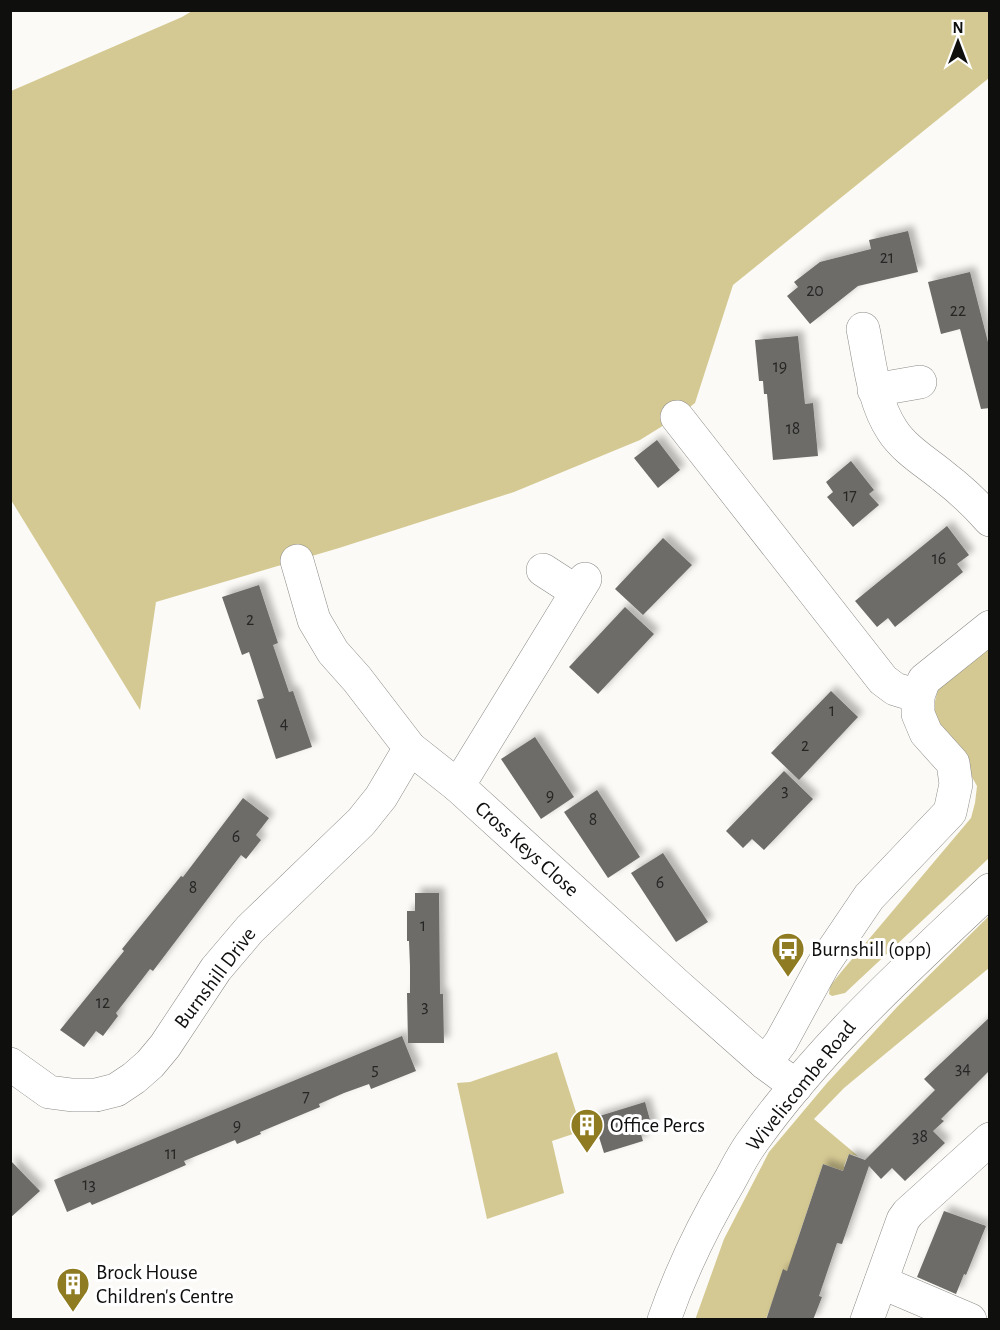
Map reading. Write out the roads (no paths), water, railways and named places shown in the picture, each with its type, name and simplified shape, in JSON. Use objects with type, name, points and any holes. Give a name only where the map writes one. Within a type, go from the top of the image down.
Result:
[{"type":"street","points":[[864,329],[874,390],[892,431],[915,455],[976,504],[990,520]]},
{"type":"street","points":[[874,390],[920,382]]},
{"type":"street","points":[[677,417],[883,680],[895,689],[918,696]]},
{"type":"street","points":[[297,561],[314,620],[333,652],[357,679],[410,748],[458,786]]},
{"type":"street","name":"Cross Keys Close","points":[[543,570],[581,586],[458,786],[670,980],[765,1063],[796,1086]]},
{"type":"street","points":[[765,1063],[781,1042],[824,965],[869,897],[950,812],[956,784],[952,763],[926,733],[918,714],[918,696],[924,680],[990,627]]},
{"type":"street","name":"Burnshill Drive","points":[[10,1064],[49,1092],[72,1095],[96,1095],[117,1090],[134,1078],[165,1046],[216,969],[250,929],[361,822],[381,797],[410,748]]},
{"type":"street","name":"Wiveliscombe Road","points":[[664,1320],[673,1294],[713,1209],[752,1142],[796,1086],[852,1022],[990,890]]},
{"type":"street","points":[[867,1320],[901,1224],[908,1213],[990,1138]]},
{"type":"street","points":[[881,1282],[970,1320]]},
{"type":"place","name":"Burnshill (opp)","points":[[788,978]]},
{"type":"place","name":"Office Percs","points":[[587,1154]]},
{"type":"place","name":"Brock House Children's Centre","points":[[73,1313]]}]
